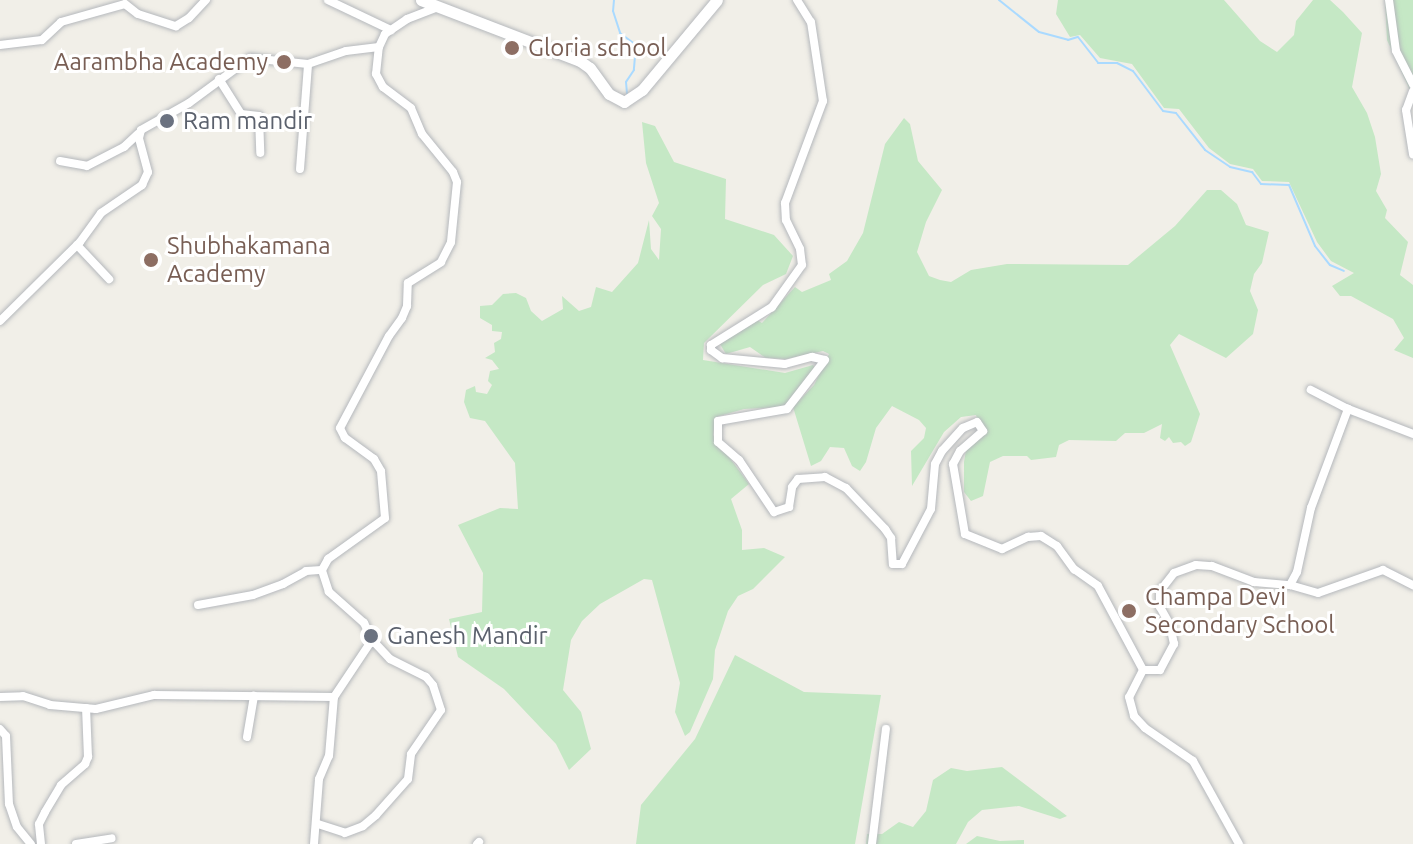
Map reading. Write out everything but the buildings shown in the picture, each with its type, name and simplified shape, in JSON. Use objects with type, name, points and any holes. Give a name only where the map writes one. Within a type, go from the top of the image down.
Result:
[{"type":"main road","points":[[421,0],[580,61],[590,68],[609,94],[624,102],[642,90],[717,0]]},
{"type":"street","points":[[0,45],[42,40],[61,22],[125,4],[138,14],[176,26],[189,18],[206,0]]},
{"type":"street","points":[[328,0],[391,30]]},
{"type":"street","points":[[797,0],[811,22],[823,101],[785,203],[786,220],[800,249],[802,265],[772,307],[711,345],[711,350],[722,358],[785,364],[812,357],[825,360],[787,409],[718,421],[718,442],[739,460],[774,512],[789,507],[792,487],[798,479],[825,477],[846,488],[891,538],[893,564],[902,564],[931,509],[931,483],[942,451],[970,422],[977,422],[983,431],[960,451],[953,464],[965,534],[1002,549],[1028,537],[1041,536],[1051,541],[1074,569],[1098,586],[1143,670]]},
{"type":"street","points":[[1389,0],[1396,51],[1413,85]]},
{"type":"street","points":[[318,824],[345,833],[363,826],[376,815],[408,779],[411,754],[441,710],[433,685],[426,677],[390,659],[372,640],[364,623],[329,592],[322,570],[328,559],[385,518],[381,471],[374,459],[345,438],[340,428],[402,318],[407,306],[408,283],[441,262],[451,242],[457,182],[447,163],[422,134],[411,108],[380,84],[376,74],[382,37],[440,7]]},
{"type":"street","points":[[60,161],[87,166],[124,147],[138,134],[189,103],[250,58],[308,64],[346,51],[379,47]]},
{"type":"street","points":[[300,169],[308,64]]},
{"type":"street","points":[[219,79],[241,114],[259,116],[260,153]]},
{"type":"street","points":[[1413,91],[1406,110],[1413,154]]},
{"type":"street","points":[[0,321],[77,245],[101,213],[146,178],[148,172],[138,134]]},
{"type":"street","points":[[77,245],[109,279]]},
{"type":"street","points":[[1311,390],[1348,409],[1413,434]]},
{"type":"street","points":[[1290,585],[1300,563],[1311,508],[1348,409]]},
{"type":"street","points":[[1143,670],[1160,670],[1172,653],[1174,637],[1160,591],[1174,573],[1196,565],[1212,566],[1254,582],[1290,585],[1318,593],[1329,592],[1383,570],[1413,585]]},
{"type":"street","points":[[198,605],[253,595],[306,571],[322,570]]},
{"type":"street","points":[[314,844],[318,824],[319,779],[329,756],[334,697],[372,640]]},
{"type":"street","points":[[1143,670],[1129,697],[1134,716],[1145,728],[1193,761],[1239,844]]},
{"type":"street","points":[[0,697],[23,696],[50,705],[86,708],[154,695],[334,697]]},
{"type":"street","points":[[247,737],[254,696]]},
{"type":"street","points":[[41,844],[41,818],[61,785],[85,764],[88,757],[86,708]]},
{"type":"street","points":[[0,729],[6,736],[9,804],[17,827],[31,844]]},
{"type":"street","points":[[872,844],[886,729]]},
{"type":"street","points":[[76,844],[112,838]]},
{"type":"green space","points":[[1058,0],[1224,0],[1260,41],[1277,52],[1294,35],[1296,21],[1313,0],[1330,0],[1343,12],[1362,33],[1352,87],[1367,113],[1375,137],[1381,174],[1376,191],[1387,210],[1385,218],[1408,242],[1400,275],[1413,285],[1413,358],[1394,350],[1404,338],[1393,319],[1351,296],[1340,296],[1332,286],[1354,273],[1331,261],[1317,242],[1289,182],[1262,181],[1253,169],[1230,164],[1209,148],[1179,109],[1164,108],[1132,64],[1100,58],[1080,35],[1070,37],[1056,14]]},
{"type":"green space","points":[[1385,0],[1413,0],[1413,97],[1387,40]]},
{"type":"green space","points":[[904,118],[910,124],[918,161],[942,190],[926,222],[917,252],[929,276],[940,280],[951,282],[971,270],[1007,264],[1128,265],[1175,226],[1207,190],[1221,190],[1237,204],[1246,225],[1269,232],[1262,263],[1254,274],[1250,291],[1258,310],[1253,334],[1226,358],[1179,334],[1170,345],[1200,414],[1191,442],[1185,446],[1181,442],[1173,443],[1169,437],[1165,441],[1160,438],[1162,424],[1144,433],[1125,433],[1116,441],[1069,440],[1059,445],[1056,457],[1031,460],[1027,456],[1003,456],[990,462],[983,496],[971,501],[964,492],[964,462],[966,450],[980,427],[976,415],[961,417],[944,432],[912,486],[911,451],[924,438],[926,428],[919,420],[892,406],[876,428],[866,462],[860,471],[852,466],[844,448],[830,447],[821,461],[811,466],[793,407],[814,385],[829,354],[823,351],[787,359],[766,358],[750,347],[726,354],[720,344],[757,320],[762,323],[795,287],[802,292],[831,280],[829,274],[847,261],[863,233],[885,144]]},
{"type":"green space","points":[[642,122],[655,126],[674,162],[726,179],[725,219],[774,235],[793,256],[786,274],[763,285],[704,343],[703,360],[785,373],[813,365],[816,369],[797,394],[782,407],[744,409],[716,417],[713,435],[749,484],[731,499],[742,530],[742,550],[764,548],[785,557],[753,589],[738,596],[728,611],[715,650],[713,679],[690,732],[685,736],[675,712],[680,683],[652,580],[644,579],[600,604],[582,621],[571,640],[563,690],[581,712],[591,749],[569,770],[556,744],[504,689],[458,657],[449,619],[482,612],[483,573],[458,525],[500,508],[518,509],[515,463],[485,421],[470,418],[464,402],[466,390],[475,386],[476,392],[487,394],[492,385],[488,381],[490,371],[499,369],[492,360],[485,358],[495,352],[494,343],[501,339],[502,332],[492,331],[492,325],[480,318],[480,306],[492,305],[503,294],[516,293],[526,298],[531,311],[542,321],[563,309],[562,296],[579,311],[591,307],[596,287],[612,292],[638,263],[649,220],[651,249],[659,260],[661,229],[652,216],[659,203],[646,163]]},
{"type":"green space","points":[[735,655],[804,692],[881,695],[855,844],[636,844],[641,805],[695,739]]},
{"type":"green space","points":[[1002,767],[1067,816],[1060,819],[1019,806],[982,810],[968,822],[956,844],[866,844],[867,834],[882,834],[899,822],[913,827],[926,811],[933,780],[951,768],[967,771]]},
{"type":"green space","points":[[977,836],[1000,841],[1024,840],[1024,844],[966,844]]},
{"type":"waterway","points":[[614,0],[613,11],[620,33],[636,45],[634,70],[626,82],[627,94]]},
{"type":"waterway","points":[[999,0],[1039,32],[1068,40],[1078,37],[1098,63],[1117,63],[1133,71],[1163,111],[1176,113],[1205,150],[1230,167],[1252,172],[1261,184],[1289,185],[1315,246],[1330,265],[1344,271]]},
{"type":"place","name":"Gloria school","points":[[512,48]]},
{"type":"place","name":"Aarambha Academy","points":[[284,62]]},
{"type":"place","name":"Ram mandir","points":[[167,121]]},
{"type":"place","name":"Shubhakamana Academy","points":[[151,260]]},
{"type":"place","name":"Champa Devi Secondary School","points":[[1129,611]]},
{"type":"place","name":"Ganesh Mandir","points":[[371,636]]}]
